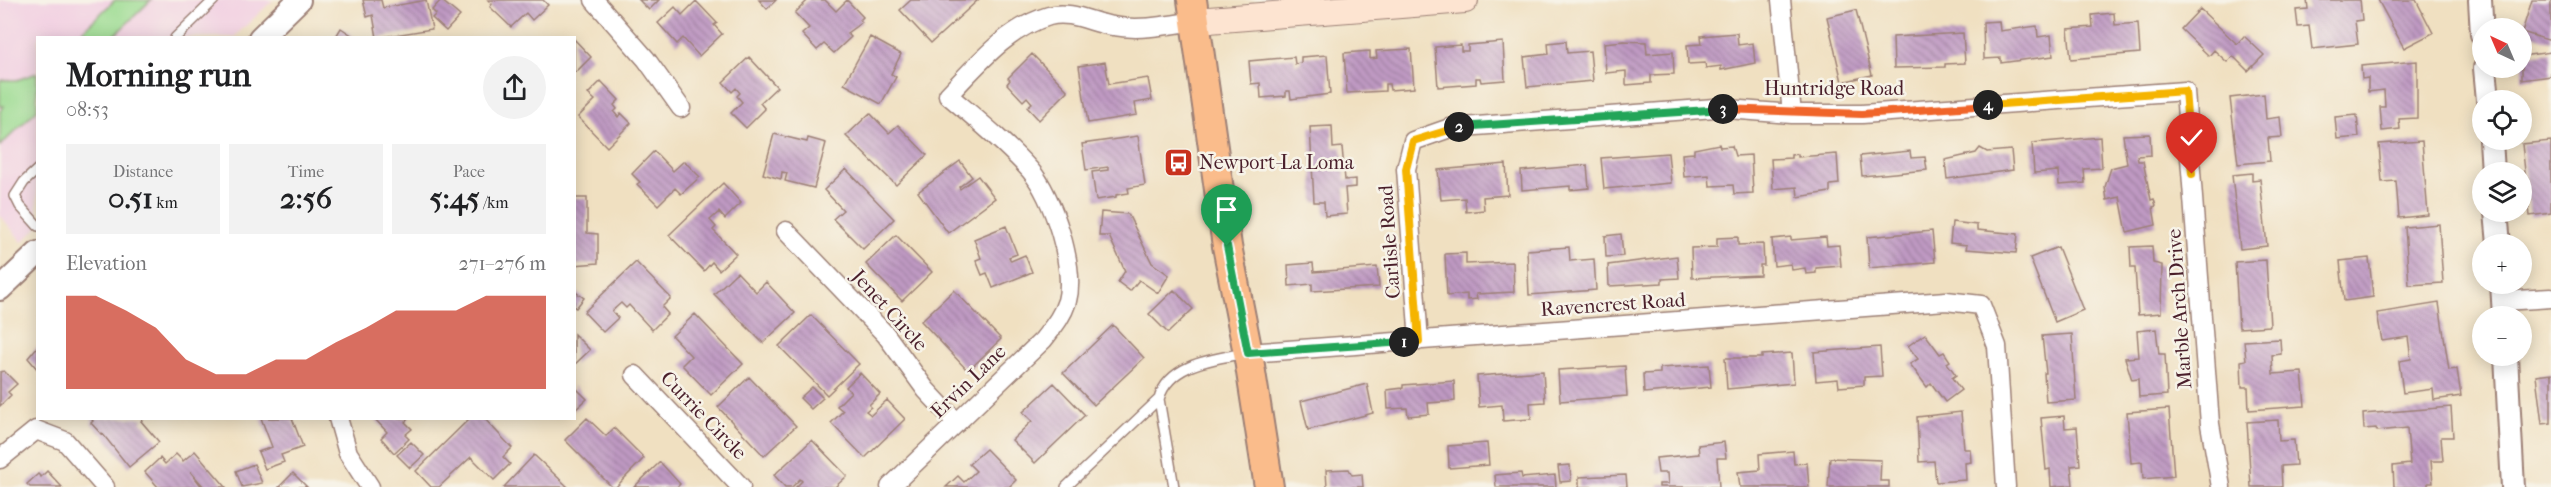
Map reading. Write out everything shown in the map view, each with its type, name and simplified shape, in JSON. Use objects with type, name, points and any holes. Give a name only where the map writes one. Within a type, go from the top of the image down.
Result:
[{"type":"main road","points":[[1269,487],[1248,353],[1227,246],[1194,10],[1465,0]]},
{"type":"street","points":[[262,36],[299,0]]},
{"type":"street","points":[[594,0],[646,59],[681,108]]},
{"type":"street","points":[[1781,0],[1792,114]]},
{"type":"street","points":[[2480,0],[2481,18]]},
{"type":"street","name":"Ervin Lane","points":[[890,487],[1043,340],[1060,319],[1067,300],[1070,279],[1066,259],[1045,194],[1032,171],[948,95],[990,51],[1021,28],[1051,16],[1079,16],[1113,26],[1153,27],[1194,10]]},
{"type":"street","name":"Huntridge Road","points":[[1413,141],[1450,128],[1715,108],[1792,114],[1862,114],[2185,91]]},
{"type":"street","name":"Marble Arch Drive","points":[[2185,91],[2210,424],[2221,487]]},
{"type":"street","name":"Carlisle Road","points":[[1413,141],[1406,169],[1419,341]]},
{"type":"street","name":"Jenet Circle","points":[[786,231],[886,335],[926,390],[957,423]]},
{"type":"street","points":[[0,289],[36,255]]},
{"type":"street","points":[[2503,300],[2551,298]]},
{"type":"street","name":"Ravencrest Road","points":[[1248,353],[1946,302],[1981,305],[1996,346],[2006,487]]},
{"type":"street","points":[[2507,366],[2513,487]]},
{"type":"street","name":"Currie Circle","points":[[635,375],[741,487]]},
{"type":"street","points":[[339,420],[348,453],[370,487]]},
{"type":"street","points":[[0,459],[36,430],[65,441],[105,487]]},
{"type":"lane","points":[[176,36],[214,0]]},
{"type":"lane","points":[[36,171],[24,182],[15,196],[20,206],[36,224]]},
{"type":"lane","points":[[1174,487],[1159,399],[1162,389],[1178,373],[1197,363],[1248,353]]},
{"type":"lane","points":[[1066,487],[1159,399]]},
{"type":"shaded area","points":[[0,0],[273,0],[235,36],[36,36],[36,229],[22,242],[0,215]]},
{"type":"green space","points":[[115,0],[151,0],[114,36],[77,36]]},
{"type":"green space","points":[[36,73],[36,111],[0,146],[0,111],[4,106],[0,106],[0,80],[17,80]]},
{"type":"building","points":[[363,0],[381,0],[383,8],[426,0],[432,29],[377,36],[373,15],[367,17]]},
{"type":"building","points":[[441,0],[460,16],[446,31],[432,18],[436,14],[432,10]]},
{"type":"building","points":[[488,0],[543,0],[548,5],[532,20],[526,13],[511,27],[490,7],[492,4]]},
{"type":"building","points":[[639,0],[659,0],[649,10]]},
{"type":"building","points":[[759,0],[776,0],[767,9]]},
{"type":"building","points":[[808,0],[825,0],[836,11],[847,0],[863,17],[860,20],[862,22],[847,33],[851,37],[834,53],[824,44],[817,50],[802,34],[809,28],[795,13]]},
{"type":"building","points":[[911,0],[978,0],[931,43],[900,10]]},
{"type":"building","points":[[2307,0],[2360,0],[2362,20],[2355,21],[2358,44],[2312,49],[2309,26],[2298,27],[2296,10],[2308,9]]},
{"type":"building","points":[[2378,0],[2416,0],[2433,33],[2404,48]]},
{"type":"building","points":[[2532,0],[2551,0],[2551,41],[2532,35],[2532,18],[2526,18]]},
{"type":"building","points":[[696,1],[717,23],[714,25],[722,34],[699,56],[683,38],[677,44],[658,23],[675,7],[682,15]]},
{"type":"building","points":[[2200,9],[2237,44],[2244,36],[2264,55],[2248,71],[2233,56],[2227,62],[2214,50],[2209,56],[2181,29]]},
{"type":"building","points":[[1856,10],[1872,75],[1842,82],[1827,17]]},
{"type":"building","points":[[2114,13],[2115,25],[2138,23],[2140,53],[2071,59],[2068,29],[2093,27],[2092,15]]},
{"type":"building","points":[[1999,21],[2000,31],[2037,26],[2038,37],[2051,35],[2053,56],[2001,63],[2001,58],[1984,59],[1983,22]]},
{"type":"building","points":[[341,28],[353,36],[336,36]]},
{"type":"building","points":[[1737,33],[1738,45],[1753,43],[1755,63],[1721,70],[1721,66],[1706,68],[1705,63],[1688,64],[1687,45],[1702,44],[1701,36]]},
{"type":"building","points":[[1963,33],[1965,63],[1945,64],[1945,67],[1894,68],[1893,37]]},
{"type":"building","points":[[870,37],[901,54],[891,74],[896,77],[881,104],[844,84]]},
{"type":"building","points":[[576,41],[591,57],[576,72]]},
{"type":"building","points":[[1566,41],[1567,53],[1590,51],[1593,81],[1527,87],[1524,57],[1549,54],[1548,43]]},
{"type":"building","points":[[1503,42],[1505,80],[1481,82],[1480,78],[1476,78],[1476,84],[1438,87],[1435,47],[1461,45],[1461,51],[1468,51],[1468,45]]},
{"type":"building","points":[[1646,42],[1647,54],[1673,52],[1674,74],[1651,75],[1651,83],[1626,85],[1626,71],[1606,73],[1604,43]]},
{"type":"building","points":[[1411,49],[1414,88],[1390,90],[1389,84],[1385,84],[1385,91],[1347,93],[1344,53],[1370,51],[1370,59],[1377,58],[1376,51]]},
{"type":"building","points":[[2551,52],[2551,76],[2522,80],[2522,78],[2532,78],[2532,55]]},
{"type":"building","points":[[1032,54],[1068,91],[1039,120],[1027,107],[1032,103],[1027,97],[1023,101],[1007,84],[1010,80],[1008,78]]},
{"type":"building","points":[[1327,55],[1330,94],[1291,99],[1290,91],[1286,91],[1286,96],[1261,98],[1260,83],[1251,84],[1249,61],[1294,57],[1295,64],[1301,63],[1301,57]]},
{"type":"building","points":[[749,57],[777,87],[760,103],[765,109],[746,128],[731,113],[742,102],[737,96],[740,93],[736,88],[732,92],[723,82]]},
{"type":"building","points":[[2417,61],[2417,118],[2399,119],[2400,129],[2382,131],[2380,107],[2385,107],[2384,90],[2368,92],[2368,78],[2362,79],[2361,66]]},
{"type":"building","points":[[1105,62],[1109,84],[1148,78],[1152,100],[1135,103],[1137,115],[1088,123],[1079,66]]},
{"type":"building","points":[[601,81],[619,100],[614,105],[617,109],[614,112],[618,117],[621,113],[631,123],[607,147],[578,117],[595,100],[588,94]]},
{"type":"building","points":[[2264,94],[2266,119],[2280,117],[2282,137],[2268,138],[2270,161],[2238,164],[2230,98]]},
{"type":"building","points":[[870,113],[889,133],[898,125],[927,155],[896,185],[846,136]]},
{"type":"building","points":[[2357,115],[2359,137],[2337,139],[2335,117]]},
{"type":"building","points":[[1332,126],[1333,148],[1342,147],[1345,180],[1356,179],[1356,187],[1345,188],[1347,214],[1325,216],[1324,202],[1314,202],[1310,127]]},
{"type":"building","points":[[774,134],[807,142],[808,138],[826,143],[814,188],[785,181],[787,173],[782,172],[781,179],[763,174]]},
{"type":"building","points":[[2150,134],[2151,155],[2137,156],[2138,161],[2143,161],[2151,200],[2154,199],[2156,206],[2153,207],[2156,225],[2127,232],[2120,197],[2107,200],[2105,187],[2111,168],[2127,164],[2123,135]]},
{"type":"building","points":[[1138,136],[1145,185],[1128,188],[1129,193],[1116,195],[1116,197],[1096,200],[1092,172],[1108,170],[1108,167],[1086,170],[1082,144]]},
{"type":"building","points":[[2100,137],[2102,168],[2084,169],[2085,183],[2059,185],[2058,171],[2034,173],[2032,143]]},
{"type":"building","points":[[2422,141],[2428,215],[2399,218],[2396,181],[2382,182],[2379,144]]},
{"type":"building","points":[[2551,141],[2551,213],[2532,216],[2532,162],[2524,162],[2523,150],[2532,150],[2532,143]]},
{"type":"building","points":[[1719,144],[1720,147],[1732,146],[1735,156],[1751,155],[1753,193],[1734,194],[1733,185],[1710,186],[1709,175],[1684,177],[1682,154],[1694,153],[1694,149]]},
{"type":"building","points":[[1980,148],[1987,152],[2011,150],[2013,170],[1947,179],[1945,160],[1976,153]]},
{"type":"building","points":[[654,151],[673,171],[684,161],[700,177],[681,194],[675,188],[658,205],[637,184],[640,182],[632,174]]},
{"type":"building","points":[[1910,151],[1911,158],[1925,157],[1927,170],[1862,176],[1860,156]]},
{"type":"building","points":[[1668,153],[1671,183],[1604,189],[1601,158]]},
{"type":"building","points":[[1798,154],[1798,157],[1837,154],[1839,184],[1830,185],[1830,192],[1798,197],[1797,187],[1773,189],[1771,159],[1791,158],[1791,155]]},
{"type":"building","points":[[960,161],[972,177],[959,187],[960,189],[978,176],[995,198],[948,233],[918,192]]},
{"type":"building","points":[[1506,164],[1508,195],[1483,197],[1484,210],[1466,212],[1465,198],[1441,200],[1438,170]]},
{"type":"building","points":[[1587,165],[1589,188],[1570,190],[1570,186],[1522,190],[1521,171]]},
{"type":"building","points":[[846,169],[894,219],[863,249],[833,219],[843,210],[824,190]]},
{"type":"building","points":[[2252,173],[2252,180],[2260,179],[2267,246],[2240,249],[2232,175]]},
{"type":"building","points":[[723,183],[741,203],[725,219],[719,212],[710,220],[716,227],[713,230],[736,254],[719,270],[712,262],[704,271],[669,235]]},
{"type":"building","points":[[576,198],[587,198],[587,233],[598,234],[598,263],[576,265]]},
{"type":"building","points":[[1101,212],[1128,214],[1152,263],[1169,275],[1158,293],[1139,280],[1130,291],[1118,282],[1125,271],[1109,236],[1099,236]]},
{"type":"building","points":[[1952,222],[1977,225],[1977,230],[2018,234],[2016,253],[1966,249],[1967,245],[1950,243]]},
{"type":"building","points":[[2439,224],[2443,283],[2409,285],[2405,227]]},
{"type":"building","points":[[1006,226],[1017,254],[1009,257],[1011,261],[1025,255],[1032,272],[993,288],[987,273],[982,275],[976,260],[981,258],[974,239]]},
{"type":"building","points":[[1932,231],[1935,262],[1869,268],[1867,237]]},
{"type":"building","points":[[1621,234],[1623,256],[1606,257],[1605,236]]},
{"type":"building","points":[[896,235],[932,272],[902,301],[866,264]]},
{"type":"building","points":[[1738,237],[1738,245],[1763,244],[1764,265],[1760,265],[1760,275],[1692,278],[1691,248],[1717,247],[1717,238]]},
{"type":"building","points":[[1791,237],[1791,240],[1826,237],[1827,246],[1839,245],[1841,266],[1816,268],[1816,273],[1806,274],[1805,268],[1792,270],[1791,264],[1774,266],[1772,239]]},
{"type":"building","points":[[2152,246],[2153,263],[2162,265],[2161,313],[2138,315],[2135,268],[2131,268],[2130,247]]},
{"type":"building","points":[[1569,247],[1570,261],[1594,259],[1596,290],[1529,295],[1527,250]]},
{"type":"building","points":[[2058,247],[2083,310],[2055,322],[2030,258]]},
{"type":"building","points":[[1466,253],[1466,264],[1513,262],[1514,292],[1476,294],[1477,299],[1467,300],[1467,294],[1447,296],[1445,254]]},
{"type":"building","points":[[1677,256],[1679,278],[1662,279],[1662,283],[1609,286],[1608,265]]},
{"type":"building","points":[[2369,258],[2373,297],[2344,301],[2340,261]]},
{"type":"building","points":[[2266,260],[2270,326],[2239,328],[2235,262]]},
{"type":"building","points":[[636,262],[671,298],[662,307],[668,314],[652,330],[629,305],[626,308],[621,303],[612,311],[618,318],[603,332],[584,312]]},
{"type":"building","points":[[1313,263],[1314,272],[1377,267],[1379,287],[1312,291],[1312,284],[1289,286],[1288,265]]},
{"type":"building","points":[[737,272],[756,292],[766,282],[795,313],[763,343],[714,294]]},
{"type":"building","points":[[954,290],[1001,339],[968,371],[921,321]]},
{"type":"building","points":[[1174,290],[1193,309],[1168,333],[1149,314]]},
{"type":"building","points":[[576,292],[584,298],[576,308]]},
{"type":"building","points":[[2439,303],[2449,370],[2457,369],[2461,396],[2434,400],[2433,389],[2403,393],[2399,361],[2411,359],[2408,337],[2382,341],[2377,313]]},
{"type":"building","points":[[695,314],[743,364],[711,395],[682,365],[691,356],[672,336]]},
{"type":"building","points":[[811,315],[859,364],[827,395],[779,346]]},
{"type":"building","points":[[1113,325],[1144,358],[1094,405],[1063,373]]},
{"type":"building","points":[[2156,329],[2159,354],[2165,354],[2167,395],[2139,397],[2138,379],[2132,380],[2125,358],[2139,357],[2137,331]]},
{"type":"building","points":[[1925,334],[1940,354],[1944,352],[1950,361],[1947,363],[1956,375],[1952,378],[1961,390],[1945,402],[1931,383],[1927,387],[1910,364],[1918,359],[1908,346]]},
{"type":"building","points":[[2072,334],[2076,400],[2046,402],[2042,336]]},
{"type":"building","points":[[576,336],[590,350],[576,363]]},
{"type":"building","points":[[2280,339],[2281,354],[2272,355],[2273,374],[2302,372],[2305,406],[2249,410],[2248,387],[2242,387],[2241,361],[2246,360],[2244,341]]},
{"type":"building","points":[[1880,347],[1882,376],[1864,377],[1864,385],[1839,387],[1838,379],[1816,381],[1814,352]]},
{"type":"building","points":[[36,348],[36,368],[28,358]]},
{"type":"building","points":[[1792,353],[1794,383],[1727,389],[1725,358],[1762,358],[1762,355]]},
{"type":"building","points":[[1709,365],[1711,387],[1644,393],[1643,374],[1660,373],[1660,368]]},
{"type":"building","points":[[1625,366],[1627,396],[1560,401],[1558,370]]},
{"type":"building","points":[[4,371],[17,384],[8,392],[11,395],[0,406],[0,372]]},
{"type":"building","points":[[1543,371],[1545,402],[1530,403],[1531,419],[1503,421],[1502,405],[1479,407],[1477,376]]},
{"type":"building","points":[[860,373],[880,394],[866,411],[871,415],[887,400],[905,419],[865,458],[831,423],[843,411],[837,406],[851,392],[846,387]]},
{"type":"building","points":[[2551,374],[2551,423],[2542,424],[2536,376]]},
{"type":"building","points":[[749,377],[796,426],[764,456],[718,407]]},
{"type":"building","points":[[1454,381],[1455,401],[1428,403],[1429,414],[1408,416],[1407,408],[1388,409],[1387,390],[1403,388],[1403,385]]},
{"type":"building","points":[[1054,383],[1085,415],[1035,463],[1012,440],[1032,421],[1023,412]]},
{"type":"building","points":[[1367,384],[1373,413],[1308,430],[1301,401]]},
{"type":"building","points":[[812,387],[823,398],[811,409],[800,398]]},
{"type":"building","points":[[576,388],[587,399],[576,409]]},
{"type":"building","points":[[2451,407],[2453,437],[2441,437],[2443,461],[2431,461],[2433,483],[2428,483],[2428,487],[2394,487],[2393,466],[2410,464],[2407,428],[2377,431],[2376,428],[2364,429],[2363,414]]},
{"type":"building","points":[[2169,409],[2174,476],[2143,479],[2142,462],[2131,463],[2127,412]]},
{"type":"building","points":[[1961,412],[1964,449],[1970,449],[1971,462],[1965,463],[1966,480],[1936,482],[1934,461],[1919,462],[1917,417]]},
{"type":"building","points":[[2064,416],[2065,428],[2077,427],[2080,465],[2071,466],[2073,485],[2051,487],[2050,469],[2046,470],[2041,418]]},
{"type":"building","points":[[587,418],[606,436],[614,428],[644,458],[616,487],[612,487],[565,440]]},
{"type":"building","points":[[142,420],[159,442],[129,467],[91,423],[93,421]]},
{"type":"building","points":[[262,420],[293,420],[303,447],[281,455],[284,462],[265,469],[258,452],[272,447]]},
{"type":"building","points":[[376,420],[407,420],[405,422],[412,429],[405,435],[409,439],[394,453],[381,438],[387,432]]},
{"type":"building","points":[[468,420],[486,420],[512,448],[503,457],[510,464],[494,480],[471,457],[439,487],[431,487],[416,471]]},
{"type":"building","points":[[2278,420],[2279,441],[2294,440],[2296,465],[2281,466],[2282,487],[2251,487],[2247,422]]},
{"type":"building","points":[[812,440],[847,476],[835,487],[796,487],[802,481],[800,479],[792,487],[785,487],[774,475]]},
{"type":"building","points":[[411,442],[424,455],[410,468],[397,455]]},
{"type":"building","points":[[1724,442],[1726,458],[1717,458],[1719,487],[1659,487],[1659,484],[1668,484],[1667,473],[1658,473],[1656,458],[1699,454],[1698,445]]},
{"type":"building","points":[[1487,443],[1489,465],[1449,468],[1448,446]]},
{"type":"building","points":[[986,449],[1016,480],[1009,487],[946,487],[958,476],[964,482],[976,471],[969,464]]},
{"type":"building","points":[[195,451],[226,487],[204,487],[190,471],[202,487],[158,487],[145,472],[160,458],[165,464],[176,454],[183,461]]},
{"type":"building","points":[[1793,451],[1794,464],[1807,463],[1809,487],[1740,487],[1738,472],[1760,470],[1759,454]]},
{"type":"building","points":[[534,455],[568,487],[504,487]]},
{"type":"building","points":[[1830,458],[1881,460],[1880,481],[1889,481],[1889,487],[1828,487]]},
{"type":"building","points":[[660,462],[680,484],[677,487],[634,487]]},
{"type":"building","points":[[254,464],[262,483],[242,487],[236,471]]},
{"type":"building","points":[[1570,465],[1571,481],[1560,482],[1558,466]]},
{"type":"building","points":[[1349,469],[1352,475],[1362,474],[1363,487],[1327,487],[1326,470]]},
{"type":"building","points":[[47,471],[62,487],[30,487],[27,484],[38,474],[41,477]]},
{"type":"building","points":[[293,473],[307,487],[279,487]]},
{"type":"building","points":[[1521,473],[1522,478],[1555,475],[1556,487],[1496,487],[1495,475]]},
{"type":"building","points":[[1626,475],[1627,487],[1579,487],[1579,477]]},
{"type":"place","name":"Newport-La Loma","points":[[1178,162]]},
{"type":"route","points":[[1227,246],[1248,353],[1419,341],[1406,169],[1413,141],[1450,128],[1715,108],[1792,114],[1862,114],[2185,91],[2192,174]]}]
